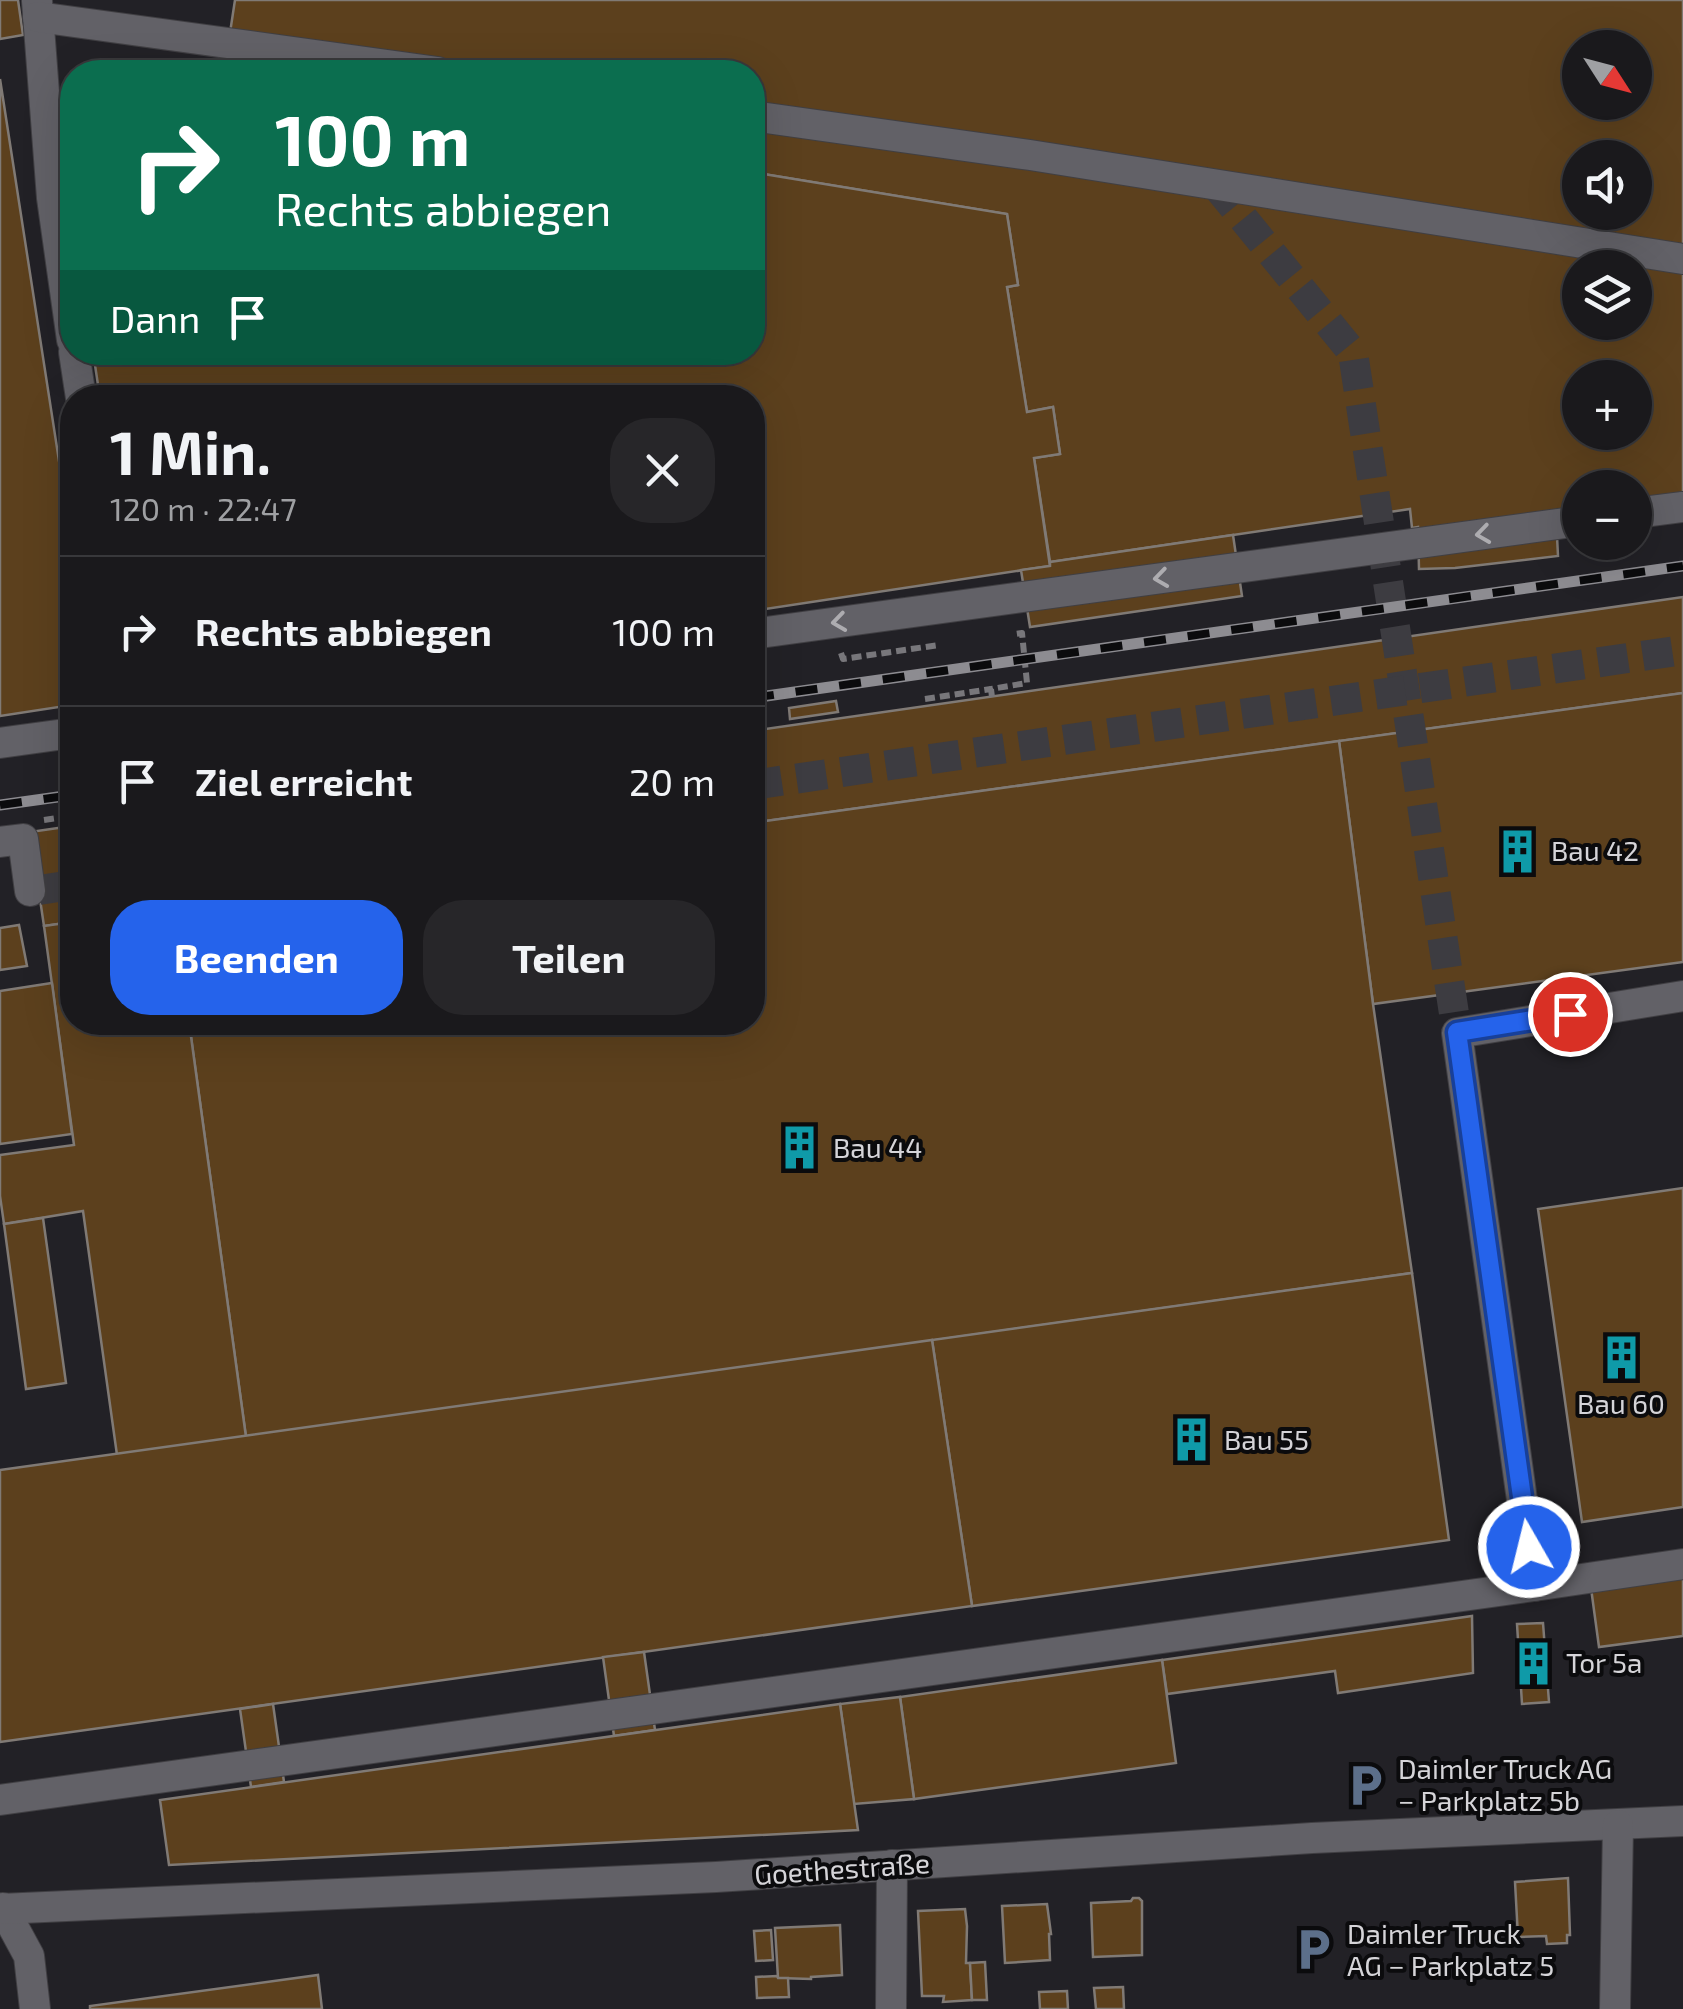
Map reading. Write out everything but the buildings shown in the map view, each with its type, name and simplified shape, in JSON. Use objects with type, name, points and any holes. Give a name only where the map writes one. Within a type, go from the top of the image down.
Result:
[{"type":"street","points":[[60,255],[37,8],[363,60]]},
{"type":"street","points":[[765,118],[1030,155],[1683,259]]},
{"type":"street","points":[[1652,511],[1683,506]]},
{"type":"street","points":[[765,632],[1562,522]]},
{"type":"street","points":[[0,743],[60,734]]},
{"type":"street","points":[[0,842],[23,839],[23,892]]},
{"type":"street","points":[[1534,1586],[1457,1032],[1683,996]]},
{"type":"street","points":[[0,1800],[1683,1564]]},
{"type":"street","name":"Goethestraße","points":[[2,1908],[716,1878],[1294,1839],[1683,1821]]},
{"type":"street","points":[[1615,2009],[1618,1826]]},
{"type":"street","points":[[891,2009],[892,1865]]},
{"type":"street","points":[[2,1908],[29,1956],[35,2009]]},
{"type":"path","points":[[924,699],[991,693],[1027,683],[1022,633],[1004,636]]},
{"type":"path","points":[[841,651],[844,659],[950,644]]},
{"type":"tunnel","points":[[1215,184],[1353,353],[1457,1033]]},
{"type":"tunnel","points":[[765,783],[1683,650]]},
{"type":"tunnel","points":[[39,890],[60,887]]},
{"type":"railway","points":[[765,696],[1683,566]]},
{"type":"railway","points":[[0,805],[60,797]]},
{"type":"place","name":"Bau 42","points":[[1518,851]]},
{"type":"place","name":"Bau 44","points":[[800,1148]]},
{"type":"place","name":"Bau 60","points":[[1621,1358]]},
{"type":"place","name":"Bau 55","points":[[1191,1440]]},
{"type":"place","name":"Tor 5a","points":[[1533,1663]]},
{"type":"place","name":"Daimler Truck AG − Parkplatz 5b","points":[[1365,1785]]},
{"type":"place","name":"Daimler Truck AG − Parkplatz 5","points":[[1314,1950]]},
{"type":"route","points":[[1529,1547],[1457,1032],[1570,1014]]}]
